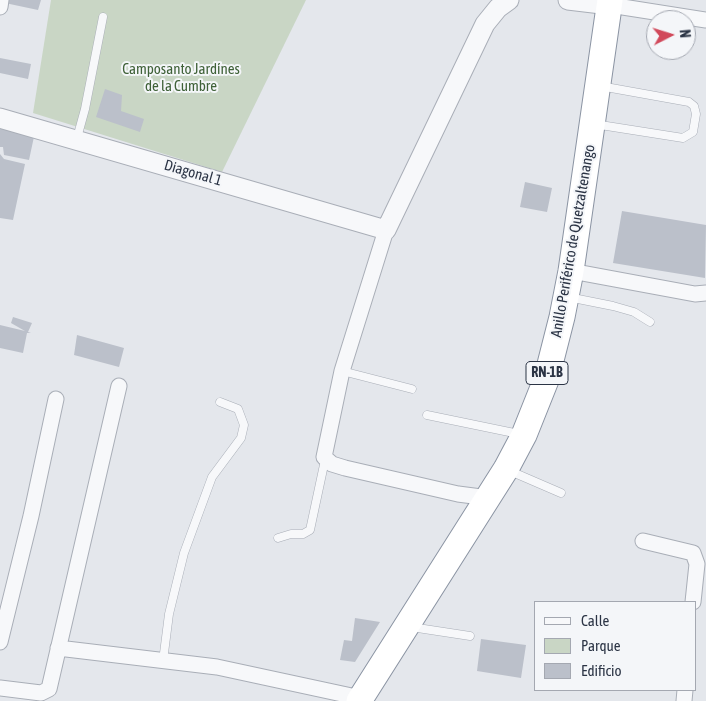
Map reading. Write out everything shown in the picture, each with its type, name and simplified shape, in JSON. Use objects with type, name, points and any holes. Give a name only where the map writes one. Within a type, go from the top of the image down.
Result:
[{"type":"highway","name":"Anillo Periférico de Quetzaltenango","points":[[360,699],[404,626],[489,498],[506,469],[524,435],[546,380],[566,297],[610,2]]},
{"type":"street","points":[[0,6],[1,0]]},
{"type":"street","points":[[489,498],[458,494],[345,468],[326,460],[324,453],[342,371],[386,230],[485,24],[491,14],[509,0]]},
{"type":"street","points":[[568,0],[610,2],[706,20]]},
{"type":"street","name":"Diagonal 1","points":[[0,118],[77,138],[386,230]]},
{"type":"street","points":[[570,271],[695,294],[706,293]]},
{"type":"street","points":[[0,688],[41,693],[50,686],[119,386]]},
{"type":"street","points":[[0,642],[31,516],[56,399]]},
{"type":"street","points":[[643,541],[694,553],[697,564],[693,601]]},
{"type":"street","points":[[58,648],[244,672],[360,699]]},
{"type":"lane","points":[[77,138],[86,109],[103,17]]},
{"type":"lane","points":[[593,124],[682,138],[692,132],[696,114],[694,106],[689,102],[598,85]]},
{"type":"lane","points":[[566,297],[614,306],[634,312],[650,322]]},
{"type":"lane","points":[[342,371],[412,390]]},
{"type":"lane","points":[[164,661],[169,614],[184,553],[212,477],[240,438],[244,425],[238,409],[220,402]]},
{"type":"lane","points":[[427,415],[524,435]]},
{"type":"lane","points":[[278,538],[291,534],[303,534],[310,530],[326,460]]},
{"type":"lane","points":[[506,469],[561,493]]},
{"type":"lane","points":[[404,626],[470,636]]},
{"type":"green space","name":"Camposanto Jardínes de la Cumbre","points":[[51,0],[306,0],[222,172],[33,113]]},
{"type":"building","points":[[6,0],[41,0],[38,10],[5,3]]},
{"type":"building","points":[[0,58],[31,64],[28,79],[0,73]]},
{"type":"building","points":[[105,89],[122,95],[121,111],[144,119],[140,132],[96,117]]},
{"type":"building","points":[[0,124],[35,132],[29,160],[4,155],[3,147],[0,147]]},
{"type":"building","points":[[0,154],[4,159],[25,164],[13,220],[0,218]]},
{"type":"building","points":[[525,182],[552,188],[547,212],[520,207]]},
{"type":"building","points":[[622,211],[706,225],[705,278],[613,263]]},
{"type":"building","points":[[13,317],[32,323],[28,332],[31,333],[27,333],[23,353],[0,348],[0,325],[25,331],[11,323]]},
{"type":"building","points":[[77,335],[124,348],[119,367],[74,355]]},
{"type":"building","points":[[355,618],[380,622],[355,662],[340,660],[344,640],[352,641]]},
{"type":"building","points":[[481,639],[526,645],[521,678],[477,671]]}]
